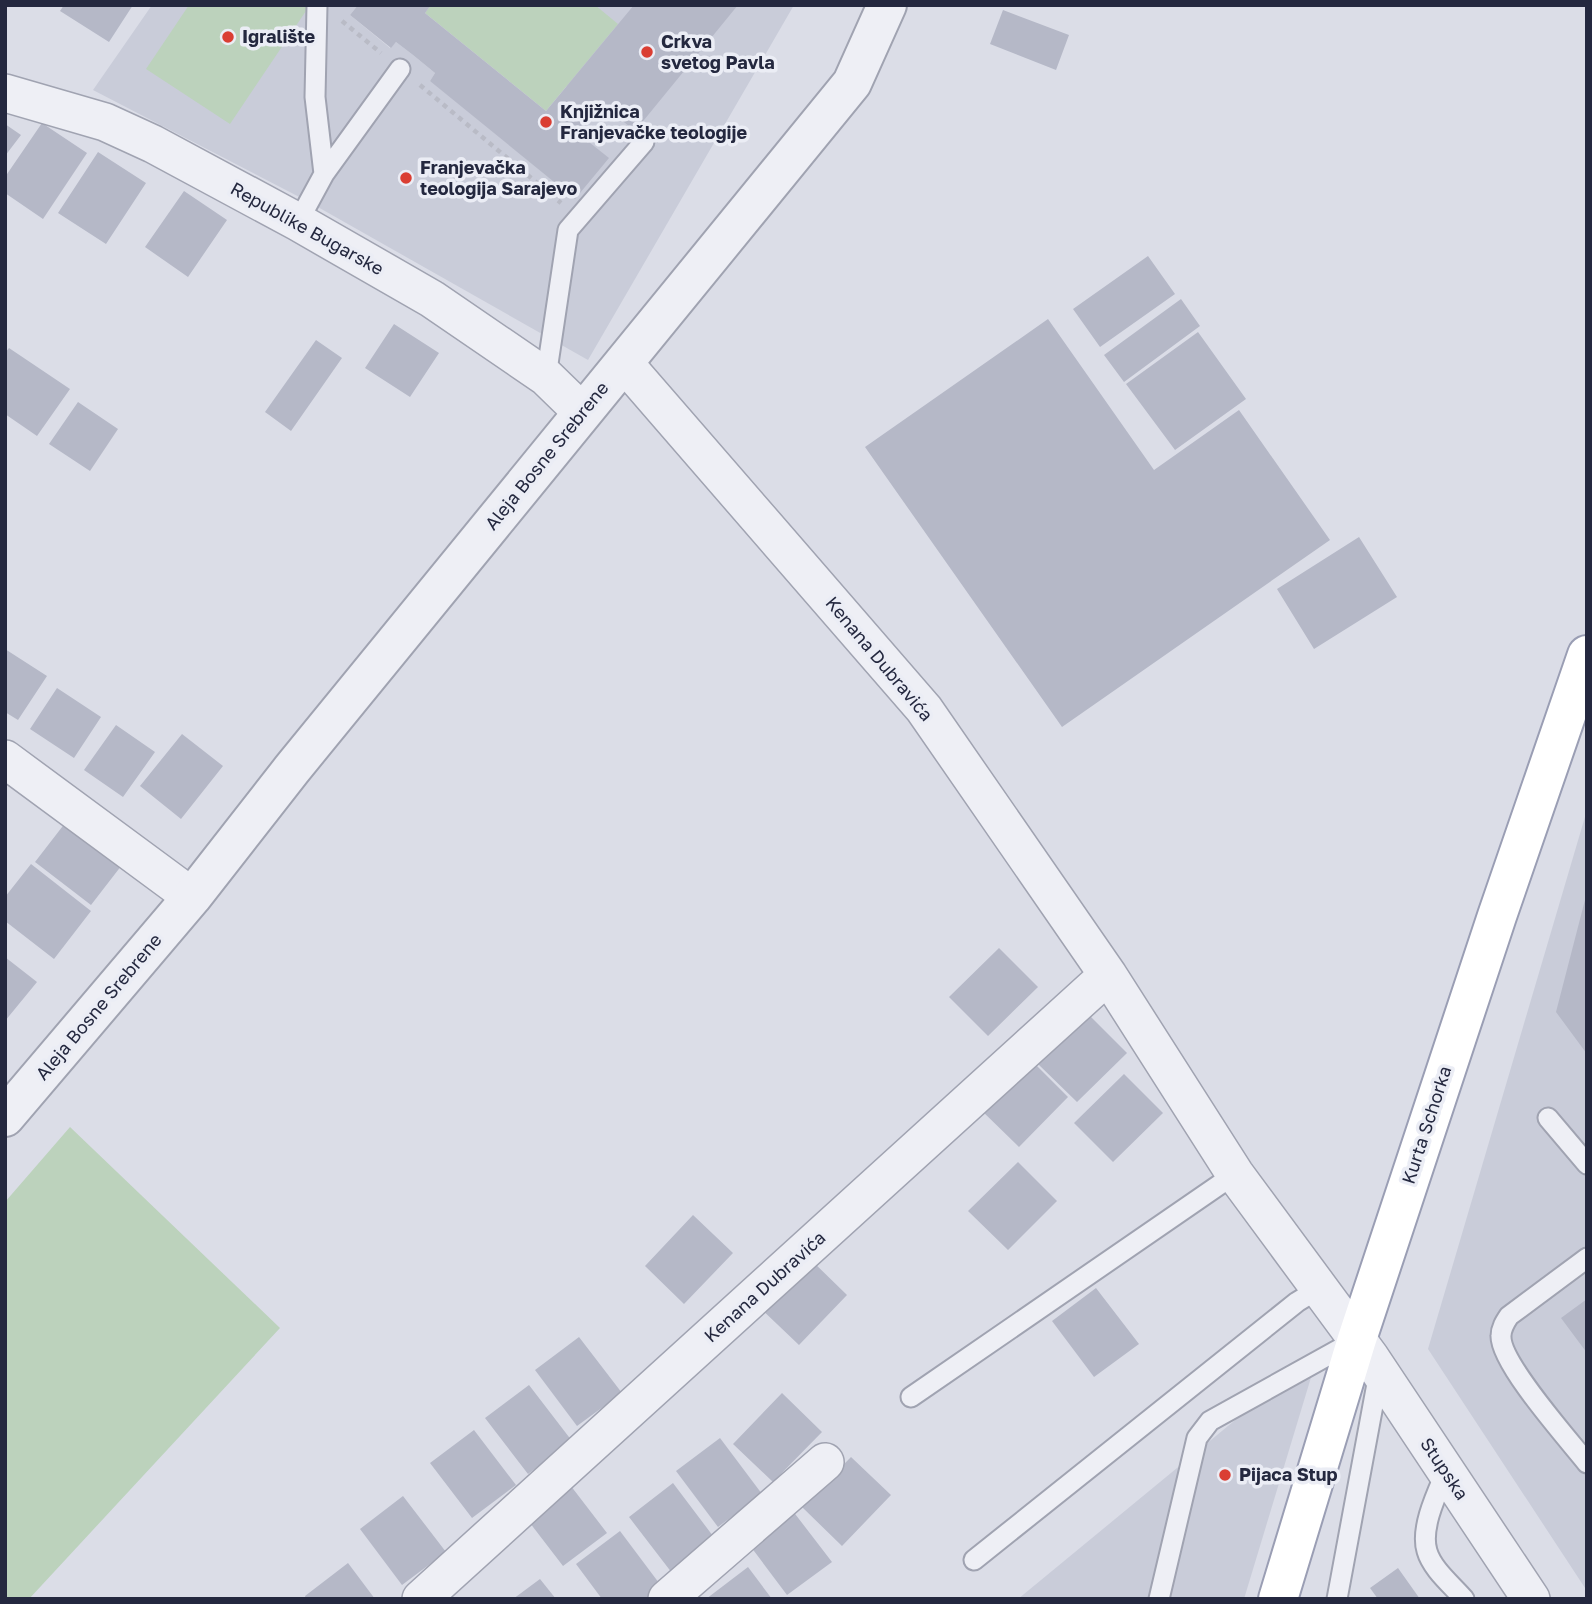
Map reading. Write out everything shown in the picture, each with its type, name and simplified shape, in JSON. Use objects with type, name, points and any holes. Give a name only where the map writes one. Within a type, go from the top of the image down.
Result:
[{"type":"main road","name":"Kurta Schorka","points":[[1278,1599],[1357,1339],[1492,929],[1586,663]]},
{"type":"street","name":"Aleja Bosne Srebrene","points":[[5,1117],[192,897],[292,769],[852,83],[887,5]]},
{"type":"street","name":"Republike Bugarske","points":[[5,93],[105,122],[153,144],[298,222],[432,299],[546,377],[582,412]]},
{"type":"street","name":"Kenana Dubravića","points":[[624,363],[924,709],[1108,975],[1235,1174],[1357,1339]]},
{"type":"street","points":[[5,759],[192,897]]},
{"type":"street","name":"Kenana Dubravića","points":[[421,1599],[1108,975]]},
{"type":"street","name":"Stupska","points":[[1357,1339],[1531,1599]]},
{"type":"street","points":[[667,1599],[825,1462]]},
{"type":"lane","points":[[324,9],[316,97],[324,174]]},
{"type":"lane","points":[[298,222],[324,174],[400,69]]},
{"type":"lane","points":[[546,377],[568,230],[644,142]]},
{"type":"lane","points":[[1548,1118],[1587,1164]]},
{"type":"lane","points":[[911,1398],[1235,1174]]},
{"type":"lane","points":[[1587,1258],[1509,1316],[1503,1324],[1501,1339],[1515,1374],[1587,1463]]},
{"type":"lane","points":[[974,1560],[1286,1311],[1320,1288]]},
{"type":"lane","points":[[1159,1599],[1201,1429],[1210,1421],[1357,1339]]},
{"type":"lane","points":[[1337,1599],[1379,1373]]},
{"type":"lane","points":[[1446,1472],[1433,1502],[1427,1528],[1426,1550],[1436,1567],[1464,1599]]},
{"type":"path","points":[[324,9],[578,217]]},
{"type":"shaded area","name":"Franjevačka teologija Sarajevo","points":[[152,5],[358,5],[350,15],[390,48],[396,42],[435,73],[430,81],[608,158],[579,134],[603,105],[425,13],[431,5],[794,5],[588,360],[309,202],[93,90]]},
{"type":"shaded area","points":[[1587,810],[1587,1591],[1428,1349]]},
{"type":"shaded area","name":"Pijaca Stup","points":[[1319,1351],[1244,1599],[1018,1599]]},
{"type":"green space","name":"Igralište","points":[[189,5],[310,5],[230,124],[146,69]]},
{"type":"green space","points":[[431,5],[595,5],[618,24],[546,111],[425,13]]},
{"type":"green space","points":[[70,1127],[280,1328],[29,1599],[5,1599],[5,1202]]},
{"type":"building","points":[[64,5],[133,5],[109,42],[60,11]]},
{"type":"building","points":[[358,5],[431,5],[425,13],[546,111],[634,5],[738,5],[635,131],[603,105],[579,134],[609,158],[575,199],[430,81],[435,73],[413,55],[396,42],[391,48],[350,15]]},
{"type":"building","points":[[1003,10],[1069,35],[1056,70],[990,44]]},
{"type":"building","points":[[42,123],[87,153],[43,219],[5,193],[5,177]]},
{"type":"building","points":[[5,124],[21,135],[5,156]]},
{"type":"building","points":[[98,152],[146,183],[106,244],[58,213]]},
{"type":"building","points":[[184,191],[227,220],[188,277],[145,247]]},
{"type":"building","points":[[1148,256],[1175,294],[1100,347],[1073,309]]},
{"type":"building","points":[[1181,299],[1200,326],[1124,382],[1104,355]]},
{"type":"building","points":[[1048,319],[1154,470],[1239,410],[1330,540],[1062,727],[865,447]]},
{"type":"building","points":[[394,324],[439,353],[410,397],[365,368]]},
{"type":"building","points":[[1198,332],[1246,399],[1175,450],[1126,384]]},
{"type":"building","points":[[316,340],[342,358],[291,431],[265,412]]},
{"type":"building","points":[[9,348],[70,389],[37,436],[5,414],[5,353]]},
{"type":"building","points":[[78,402],[118,429],[90,471],[49,444]]},
{"type":"building","points":[[1359,537],[1397,597],[1314,649],[1277,589]]},
{"type":"building","points":[[5,649],[47,676],[18,720],[5,712]]},
{"type":"building","points":[[57,688],[101,717],[74,758],[30,729]]},
{"type":"building","points":[[116,725],[155,752],[123,797],[84,770]]},
{"type":"building","points":[[182,734],[223,766],[181,819],[140,786]]},
{"type":"building","points":[[69,818],[125,861],[91,905],[35,862]]},
{"type":"building","points":[[31,864],[91,911],[54,959],[5,921],[5,897]]},
{"type":"building","points":[[1587,896],[1587,1054],[1556,1012]]},
{"type":"building","points":[[999,948],[1038,987],[988,1036],[949,997]]},
{"type":"building","points":[[5,957],[37,982],[5,1021]]},
{"type":"building","points":[[1088,1014],[1127,1053],[1077,1102],[1038,1064]]},
{"type":"building","points":[[1029,1058],[1068,1097],[1019,1147],[979,1108]]},
{"type":"building","points":[[1124,1074],[1163,1113],[1113,1162],[1074,1123]]},
{"type":"building","points":[[1018,1162],[1057,1201],[1008,1250],[968,1211]]},
{"type":"building","points":[[693,1215],[733,1253],[684,1304],[645,1266]]},
{"type":"building","points":[[808,1257],[847,1295],[799,1345],[759,1307]]},
{"type":"building","points":[[1096,1288],[1139,1344],[1094,1377],[1052,1321]]},
{"type":"building","points":[[1587,1299],[1587,1353],[1561,1318]]},
{"type":"building","points":[[579,1337],[622,1393],[577,1426],[535,1370]]},
{"type":"building","points":[[529,1385],[572,1441],[528,1474],[485,1418]]},
{"type":"building","points":[[782,1393],[822,1432],[773,1482],[733,1444]]},
{"type":"building","points":[[474,1430],[516,1485],[472,1518],[430,1463]]},
{"type":"building","points":[[720,1438],[762,1494],[718,1527],[676,1471]]},
{"type":"building","points":[[851,1457],[891,1495],[842,1546],[802,1507]]},
{"type":"building","points":[[564,1477],[607,1533],[563,1566],[520,1510]]},
{"type":"building","points":[[673,1483],[716,1540],[672,1573],[629,1517]]},
{"type":"building","points":[[403,1496],[446,1552],[402,1585],[360,1529]]},
{"type":"building","points":[[789,1506],[832,1562],[787,1595],[745,1539]]},
{"type":"building","points":[[620,1531],[662,1587],[647,1599],[602,1599],[576,1564]]},
{"type":"building","points":[[348,1563],[375,1599],[306,1599],[305,1596]]},
{"type":"building","points":[[748,1567],[772,1599],[706,1599]]},
{"type":"building","points":[[1398,1568],[1420,1599],[1378,1599],[1370,1588]]},
{"type":"building","points":[[540,1579],[556,1599],[513,1599]]},
{"type":"place","name":"Igralište","points":[[228,37]]},
{"type":"place","name":"Crkva svetog Pavla","points":[[647,52]]},
{"type":"place","name":"Knjižnica Franjevačke teologije","points":[[546,122]]},
{"type":"place","name":"Franjevačka teologija Sarajevo","points":[[406,178]]},
{"type":"place","name":"Pijaca Stup","points":[[1225,1475]]}]
